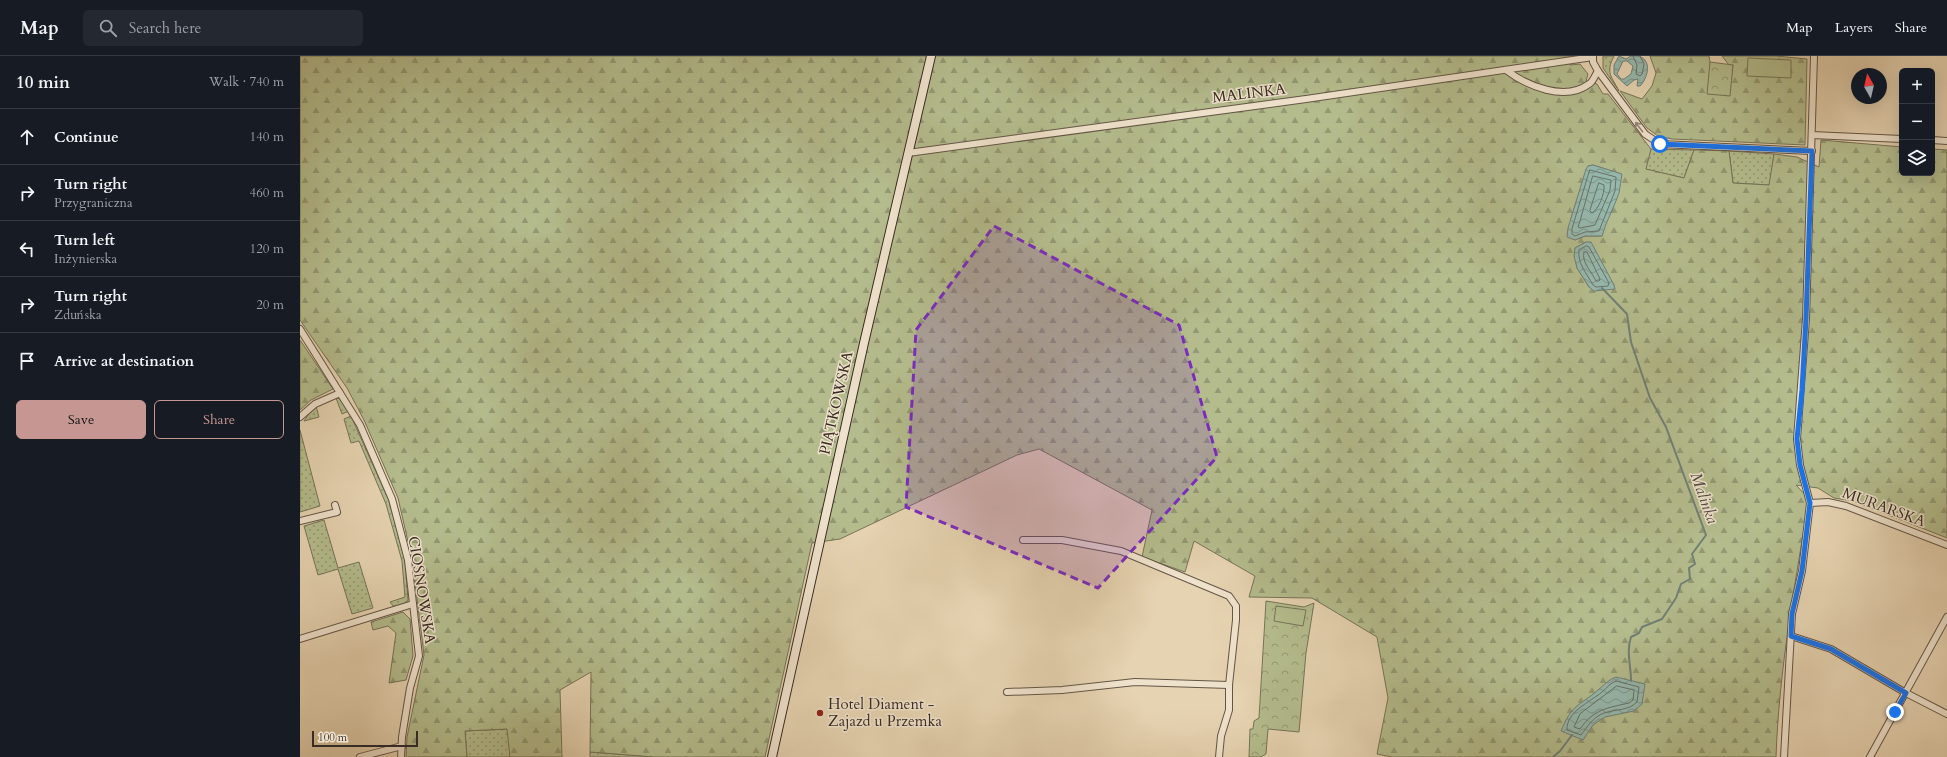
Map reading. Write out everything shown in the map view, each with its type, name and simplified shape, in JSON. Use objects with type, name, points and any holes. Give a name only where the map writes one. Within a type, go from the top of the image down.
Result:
[{"type":"main road","name":"PIĄTKOWSKA","points":[[772,757],[814,563],[931,56]]},
{"type":"street","name":"MALINKA","points":[[908,153],[1506,70],[1593,56]]},
{"type":"street","points":[[1593,56],[1593,62],[1598,72],[1645,134],[1660,144],[1812,151]]},
{"type":"street","points":[[1784,757],[1792,614],[1802,571],[1810,503],[1800,465],[1797,439],[1802,390],[1806,319],[1814,56]]},
{"type":"street","points":[[1506,70],[1515,77],[1548,91],[1574,91],[1590,84],[1598,72]]},
{"type":"street","points":[[1812,135],[1899,139]]},
{"type":"street","points":[[1935,140],[1947,140]]},
{"type":"street","name":"CIOSNOWSKA","points":[[300,329],[360,425],[392,499],[408,560],[419,656],[410,688],[401,757]]},
{"type":"street","points":[[300,417],[315,404],[340,392]]},
{"type":"street","name":"MURARSKA","points":[[1810,503],[1828,502],[1846,506],[1947,545]]},
{"type":"street","points":[[300,521],[337,512],[335,505]]},
{"type":"street","points":[[1023,540],[1062,540],[1121,551],[1229,596],[1236,606],[1229,685],[1229,710],[1221,736],[1219,757]]},
{"type":"street","points":[[300,639],[413,604]]},
{"type":"street","points":[[1870,757],[1947,617]]},
{"type":"street","points":[[1791,636],[1831,649],[1906,693],[1947,714]]},
{"type":"street","points":[[1007,692],[1062,690],[1135,682],[1229,685]]},
{"type":"street","points":[[360,757],[402,746]]},
{"type":"highlighted area","points":[[994,226],[1179,325],[1217,457],[1098,588],[906,507],[916,330]]},
{"type":"green space","points":[[300,56],[1570,56],[1570,65],[1580,64],[1588,74],[1586,81],[1597,84],[1603,94],[1608,94],[1651,149],[1646,169],[1684,178],[1694,150],[1729,151],[1733,183],[1769,185],[1774,154],[1797,157],[1819,167],[1821,140],[1899,147],[1899,176],[1935,176],[1935,149],[1947,150],[1947,538],[1853,501],[1834,498],[1818,488],[1796,485],[1809,499],[1784,660],[1780,692],[1776,757],[1392,757],[1377,754],[1388,698],[1377,637],[1312,598],[1249,597],[1255,576],[1194,541],[1185,572],[1142,557],[1152,510],[1039,449],[1017,455],[840,539],[812,543],[765,757],[655,757],[590,752],[591,672],[560,690],[562,757],[510,757],[507,729],[465,731],[467,757],[406,757],[407,737],[424,655],[412,559],[398,498],[364,420],[347,388],[300,320]],"holes":[[[1593,165],[1621,174],[1612,211],[1606,221],[1602,236],[1585,236],[1575,240],[1571,218],[1588,166]],[[1586,242],[1614,285],[1589,287],[1577,268],[1575,248]]]},
{"type":"green space","points":[[1603,56],[1614,56],[1611,62],[1610,75],[1619,91],[1603,68]]},
{"type":"green space","points":[[1650,56],[1709,56],[1710,62],[1729,96],[1733,65],[1729,65],[1722,56],[1776,56],[1807,59],[1805,145],[1672,139],[1658,136],[1647,128],[1620,91],[1642,99],[1652,86],[1656,73]]},
{"type":"green space","points":[[1748,58],[1791,60],[1791,78],[1747,76]]},
{"type":"green space","points":[[1710,62],[1733,65],[1730,96],[1707,94]]},
{"type":"green space","points":[[1651,149],[1694,150],[1684,178],[1645,169]]},
{"type":"green space","points":[[1729,151],[1774,154],[1770,185],[1733,183]]},
{"type":"green space","points":[[300,340],[333,389],[311,400],[300,410]]},
{"type":"green space","points":[[336,397],[341,399],[349,411],[342,414],[336,398],[318,405]]},
{"type":"green space","points":[[316,406],[319,417],[304,421],[314,407]]},
{"type":"green space","points":[[351,416],[389,501],[405,560],[408,600],[406,603],[394,607],[390,602],[405,597],[402,561],[386,504],[359,441],[351,443],[344,419]]},
{"type":"green space","points":[[300,430],[320,506],[300,512]]},
{"type":"green space","points":[[324,520],[338,568],[359,562],[373,608],[352,614],[338,569],[318,575],[304,526]]},
{"type":"green space","points":[[1266,601],[1304,607],[1314,603],[1306,653],[1299,732],[1268,729],[1266,754],[1261,757],[1249,757],[1250,729],[1253,729],[1254,721],[1259,718]]},
{"type":"green space","points":[[1276,606],[1306,610],[1303,626],[1274,621]]},
{"type":"green space","points":[[403,612],[410,619],[413,656],[406,680],[389,683],[396,633],[388,626],[373,630],[371,622]]},
{"type":"green space","points":[[508,729],[510,757],[467,757],[465,731]]},
{"type":"green space","points":[[590,752],[655,757],[590,757]]},
{"type":"water","points":[[1619,56],[1626,59],[1630,56],[1637,56],[1642,57],[1645,60],[1648,68],[1645,78],[1640,86],[1637,86],[1638,79],[1634,80],[1627,86],[1614,74],[1614,65]],"holes":[[[1623,61],[1627,61],[1633,66],[1631,74],[1624,79],[1621,79],[1617,74]]]},
{"type":"water","points":[[1593,165],[1622,174],[1619,193],[1602,236],[1585,236],[1575,240],[1567,237],[1568,228],[1586,169],[1588,166]]},
{"type":"water","points":[[1586,242],[1591,242],[1615,289],[1594,291],[1589,287],[1577,268],[1574,256],[1575,248]]},
{"type":"water","points":[[1616,677],[1645,684],[1642,704],[1634,711],[1605,717],[1593,725],[1583,740],[1561,731],[1565,722],[1576,707],[1608,681]]},
{"type":"waterway","name":"Malinka","points":[[1602,288],[1627,314],[1631,342],[1650,398],[1666,427],[1706,535],[1692,554],[1695,564],[1689,568],[1690,579],[1681,584],[1676,598],[1662,619],[1642,627],[1639,633],[1631,637],[1629,653],[1631,681]]},
{"type":"waterway","name":"Malinka","points":[[1553,757],[1560,751],[1572,735]]},
{"type":"place","name":"Hotel Diament - Zajazd u Przemka","points":[[820,713]]},
{"type":"route","points":[[1660,144],[1812,151],[1807,247],[1806,319],[1802,390],[1797,439],[1800,465],[1810,503],[1802,571],[1792,614],[1791,636],[1831,649],[1906,693],[1895,712]]}]
